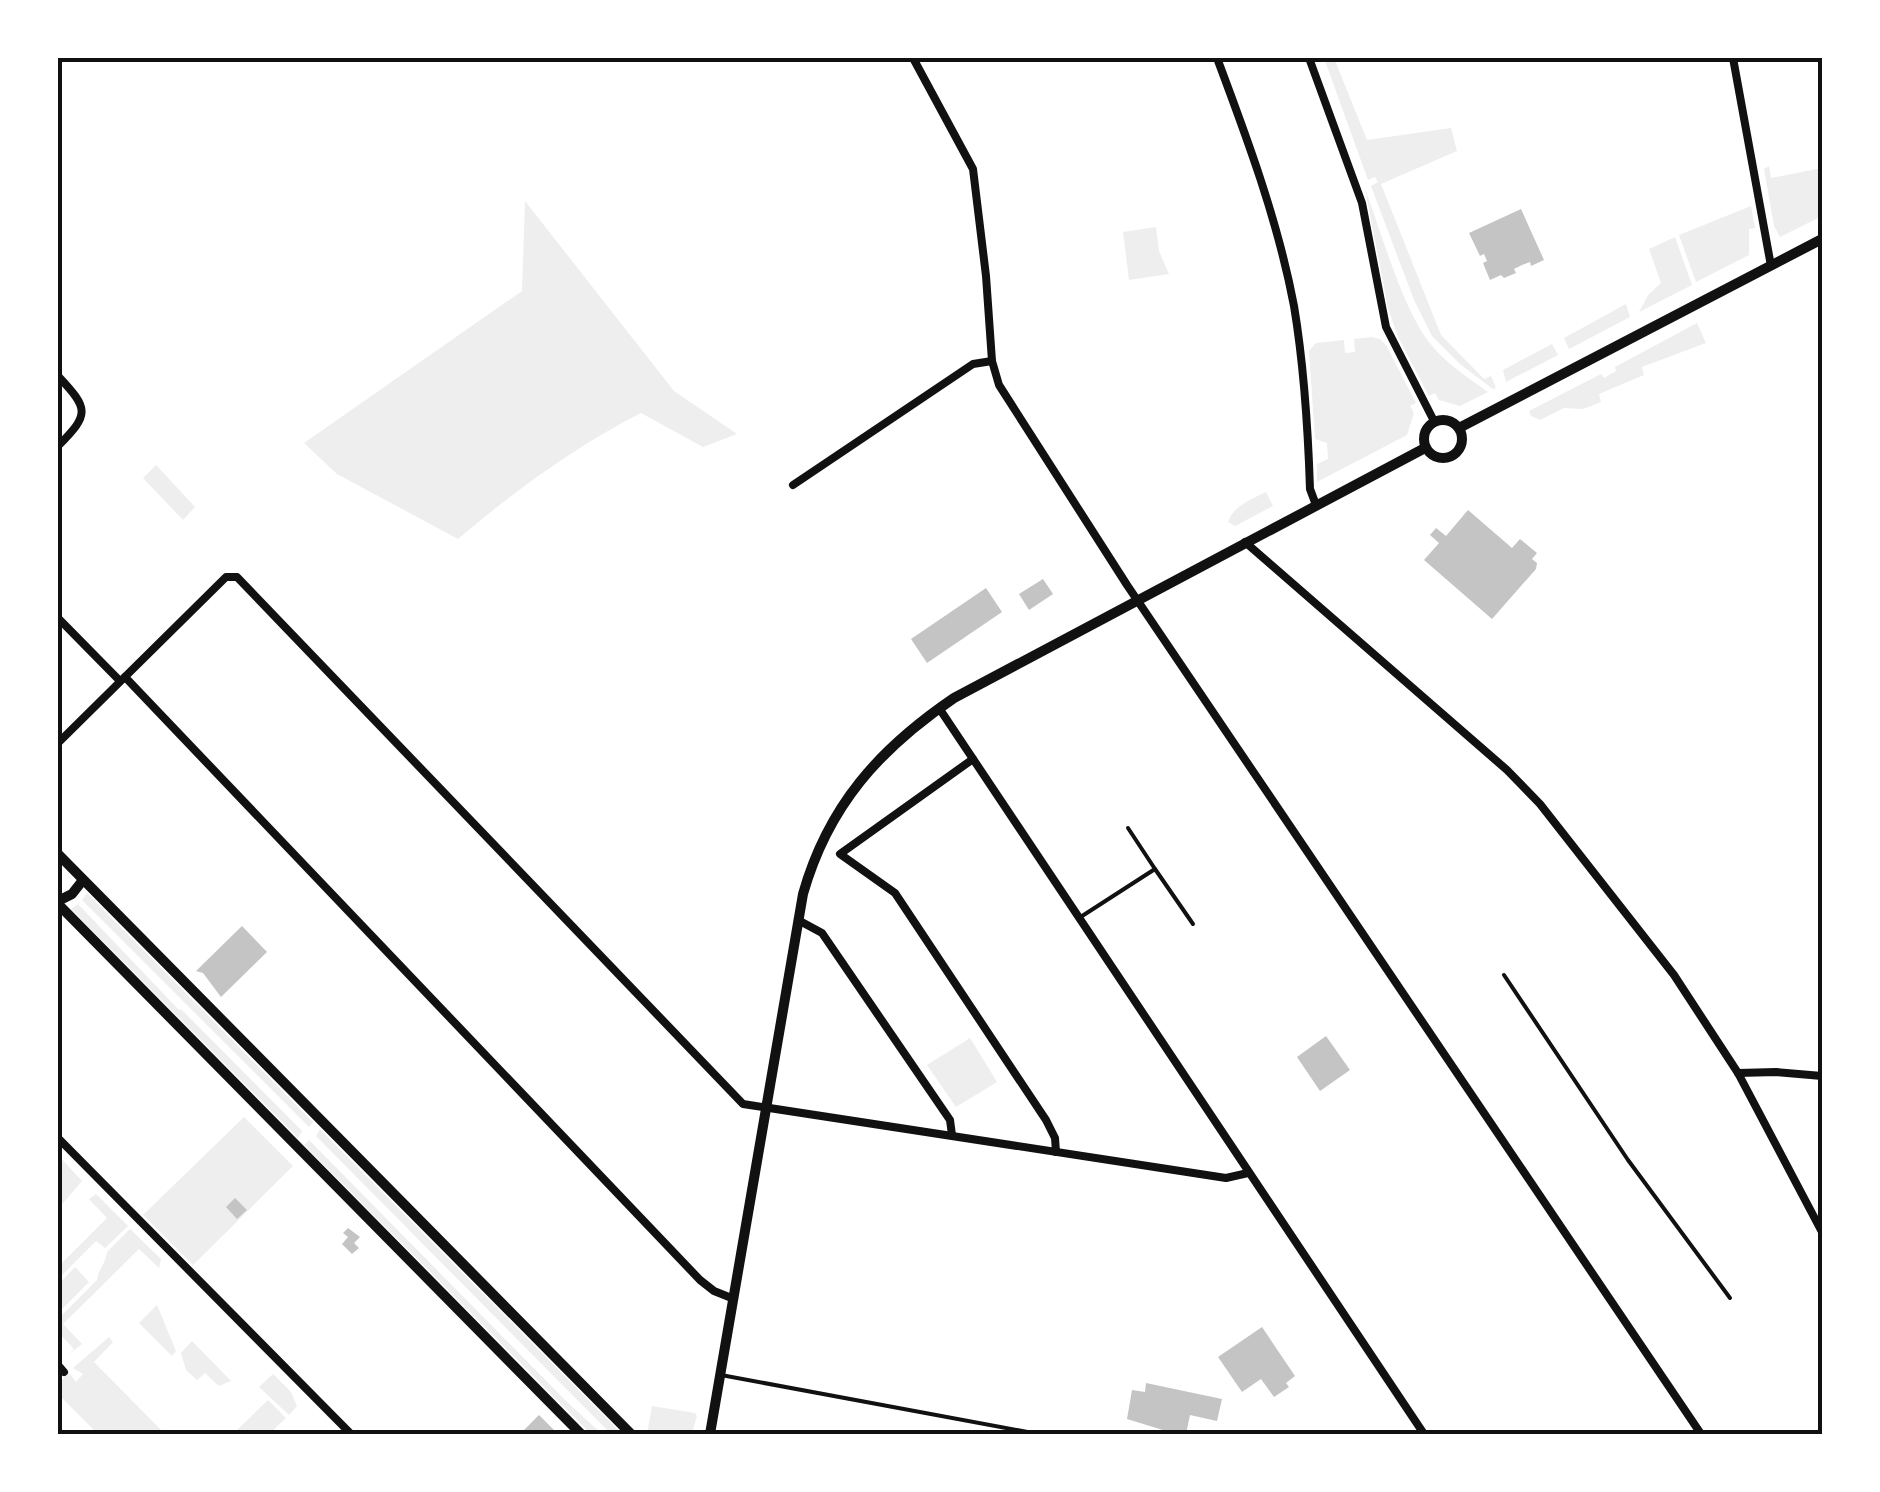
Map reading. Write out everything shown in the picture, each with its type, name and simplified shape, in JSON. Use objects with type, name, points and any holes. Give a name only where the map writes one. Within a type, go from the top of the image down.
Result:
[{"type":"street","points":[[912,58],[968,160],[974,180],[992,361],[1008,398],[1137,599],[1701,1434]]},
{"type":"street","points":[[1218,58],[1261,185],[1293,302],[1305,391],[1310,489],[1316,505]]},
{"type":"street","points":[[1310,58],[1362,203],[1386,327],[1434,421]]},
{"type":"street","points":[[1733,58],[1771,266]]},
{"type":"street","points":[[1459,428],[1822,239]]},
{"type":"street","points":[[792,485],[973,364],[992,361]]},
{"type":"street","points":[[58,376],[82,407],[82,420],[58,446]]},
{"type":"street","points":[[1425,448],[1425,430],[1434,421],[1445,419],[1459,428]]},
{"type":"street","points":[[1425,448],[1436,457],[1452,456],[1460,447],[1459,428]]},
{"type":"street","points":[[710,1434],[798,920],[809,873],[834,816],[879,759],[939,708],[1425,448]]},
{"type":"street","points":[[1245,542],[1507,770],[1540,804],[1674,975],[1738,1073],[1822,1232]]},
{"type":"street","points":[[58,743],[226,576],[237,576],[737,1100],[766,1110],[1226,1178],[1248,1173]]},
{"type":"street","points":[[58,618],[122,679],[700,1280],[714,1291],[734,1298]]},
{"type":"street","points":[[939,708],[1424,1434]]},
{"type":"street","points":[[973,760],[840,854],[896,893],[1046,1120],[1055,1138],[1056,1152]]},
{"type":"street","points":[[58,854],[631,1434]]},
{"type":"street","points":[[83,880],[58,903],[582,1434]]},
{"type":"street","points":[[798,920],[822,933],[948,1117],[952,1135]]},
{"type":"street","points":[[1738,1073],[1822,1076]]},
{"type":"street","points":[[58,1138],[350,1434]]},
{"type":"lane","points":[[1128,828],[1193,924]]},
{"type":"lane","points":[[1079,918],[1156,869]]},
{"type":"lane","points":[[1504,975],[1628,1160],[1730,1298]]},
{"type":"lane","points":[[721,1375],[1038,1434]]},
{"type":"shaded area","points":[[1324,58],[1334,58],[1367,140],[1451,128],[1457,151],[1381,184],[1441,335],[1484,379],[1491,376],[1496,388],[1460,364],[1432,336],[1414,300],[1371,186],[1378,182],[1375,177],[1368,180]]},
{"type":"shaded area","points":[[1769,166],[1771,178],[1822,168],[1822,216],[1780,237],[1774,226],[1764,169]]},
{"type":"shaded area","points":[[1365,189],[1418,326],[1441,356],[1488,392],[1460,406],[1439,400],[1435,393],[1429,396],[1398,337],[1388,308]]},
{"type":"shaded area","points":[[525,201],[674,391],[737,434],[703,447],[641,413],[546,471],[458,539],[337,474],[304,443],[522,291]]},
{"type":"shaded area","points":[[1751,206],[1755,228],[1749,229],[1749,255],[1696,282],[1679,235]]},
{"type":"shaded area","points":[[1156,227],[1159,251],[1169,274],[1129,280],[1123,232]]},
{"type":"shaded area","points":[[1675,237],[1692,285],[1639,312],[1661,283],[1649,249]]},
{"type":"shaded area","points":[[1626,304],[1630,317],[1569,349],[1564,338]]},
{"type":"shaded area","points":[[1697,323],[1706,343],[1642,367],[1644,375],[1599,394],[1601,402],[1583,409],[1564,408],[1540,420],[1531,416],[1529,411],[1601,374],[1604,378],[1616,371],[1615,367]]},
{"type":"shaded area","points":[[1372,337],[1386,345],[1416,403],[1410,406],[1414,413],[1407,435],[1317,482],[1317,464],[1328,459],[1327,443],[1315,439],[1309,351],[1316,343],[1344,340],[1345,353],[1355,352],[1354,339]]},
{"type":"shaded area","points":[[1552,344],[1558,355],[1506,382],[1503,370]]},
{"type":"shaded area","points":[[156,465],[195,507],[183,520],[143,478]]},
{"type":"shaded area","points":[[1266,492],[1273,506],[1235,526],[1228,522],[1239,507]]},
{"type":"shaded area","points":[[87,893],[313,1122],[309,1127],[82,900]]},
{"type":"shaded area","points":[[78,904],[302,1131],[298,1138],[71,909]]},
{"type":"shaded area","points":[[970,1038],[997,1082],[956,1107],[927,1065]]},
{"type":"shaded area","points":[[244,1117],[293,1166],[193,1265],[143,1215]]},
{"type":"shaded area","points":[[320,1129],[622,1434],[611,1434],[316,1136]]},
{"type":"shaded area","points":[[309,1140],[602,1434],[591,1434],[304,1145]]},
{"type":"shaded area","points":[[58,1155],[82,1181],[58,1209]]},
{"type":"shaded area","points":[[96,1194],[128,1226],[105,1248],[96,1241],[58,1279],[58,1267],[107,1218],[89,1199]]},
{"type":"shaded area","points":[[130,1229],[161,1259],[159,1268],[139,1249],[63,1324],[82,1344],[68,1355],[74,1349],[58,1332],[58,1319],[97,1280],[107,1252]]},
{"type":"shaded area","points":[[75,1267],[89,1282],[58,1313],[58,1285]]},
{"type":"shaded area","points":[[157,1305],[176,1351],[172,1356],[139,1323]]},
{"type":"shaded area","points":[[109,1337],[113,1342],[94,1362],[165,1434],[98,1434],[58,1397],[58,1384],[69,1373],[76,1382],[83,1374],[73,1368]]},
{"type":"shaded area","points":[[192,1341],[231,1381],[219,1386],[205,1373],[197,1380],[186,1370],[181,1353]]},
{"type":"shaded area","points":[[273,1374],[291,1392],[297,1406],[289,1415],[259,1387]]},
{"type":"shaded area","points":[[268,1400],[286,1418],[269,1434],[233,1434]]},
{"type":"shaded area","points":[[652,1406],[695,1413],[692,1433],[647,1434]]},
{"type":"building","points":[[1521,209],[1544,260],[1490,280],[1484,254],[1480,256],[1469,233]]},
{"type":"building","points":[[1468,510],[1512,548],[1520,539],[1537,553],[1532,559],[1537,563],[1536,569],[1492,619],[1424,560],[1439,543],[1430,535],[1436,528],[1446,536]]},
{"type":"building","points":[[1043,579],[1053,594],[1029,610],[1019,594]]},
{"type":"building","points":[[986,588],[1002,612],[927,663],[911,639]]},
{"type":"building","points":[[242,926],[267,952],[221,997],[203,973],[196,971]]},
{"type":"building","points":[[1326,1036],[1350,1070],[1320,1091],[1297,1057]]},
{"type":"building","points":[[235,1198],[247,1210],[237,1219],[226,1207]]},
{"type":"building","points":[[348,1228],[360,1237],[354,1243],[359,1248],[352,1254],[342,1244],[348,1237],[343,1233]]},
{"type":"building","points":[[1262,1327],[1295,1376],[1286,1383],[1289,1387],[1274,1397],[1261,1379],[1242,1392],[1218,1357]]},
{"type":"building","points":[[1146,1383],[1222,1399],[1217,1421],[1190,1415],[1186,1434],[1176,1434],[1127,1419],[1132,1390],[1145,1392]]},
{"type":"building","points":[[539,1415],[558,1434],[520,1434]]}]
